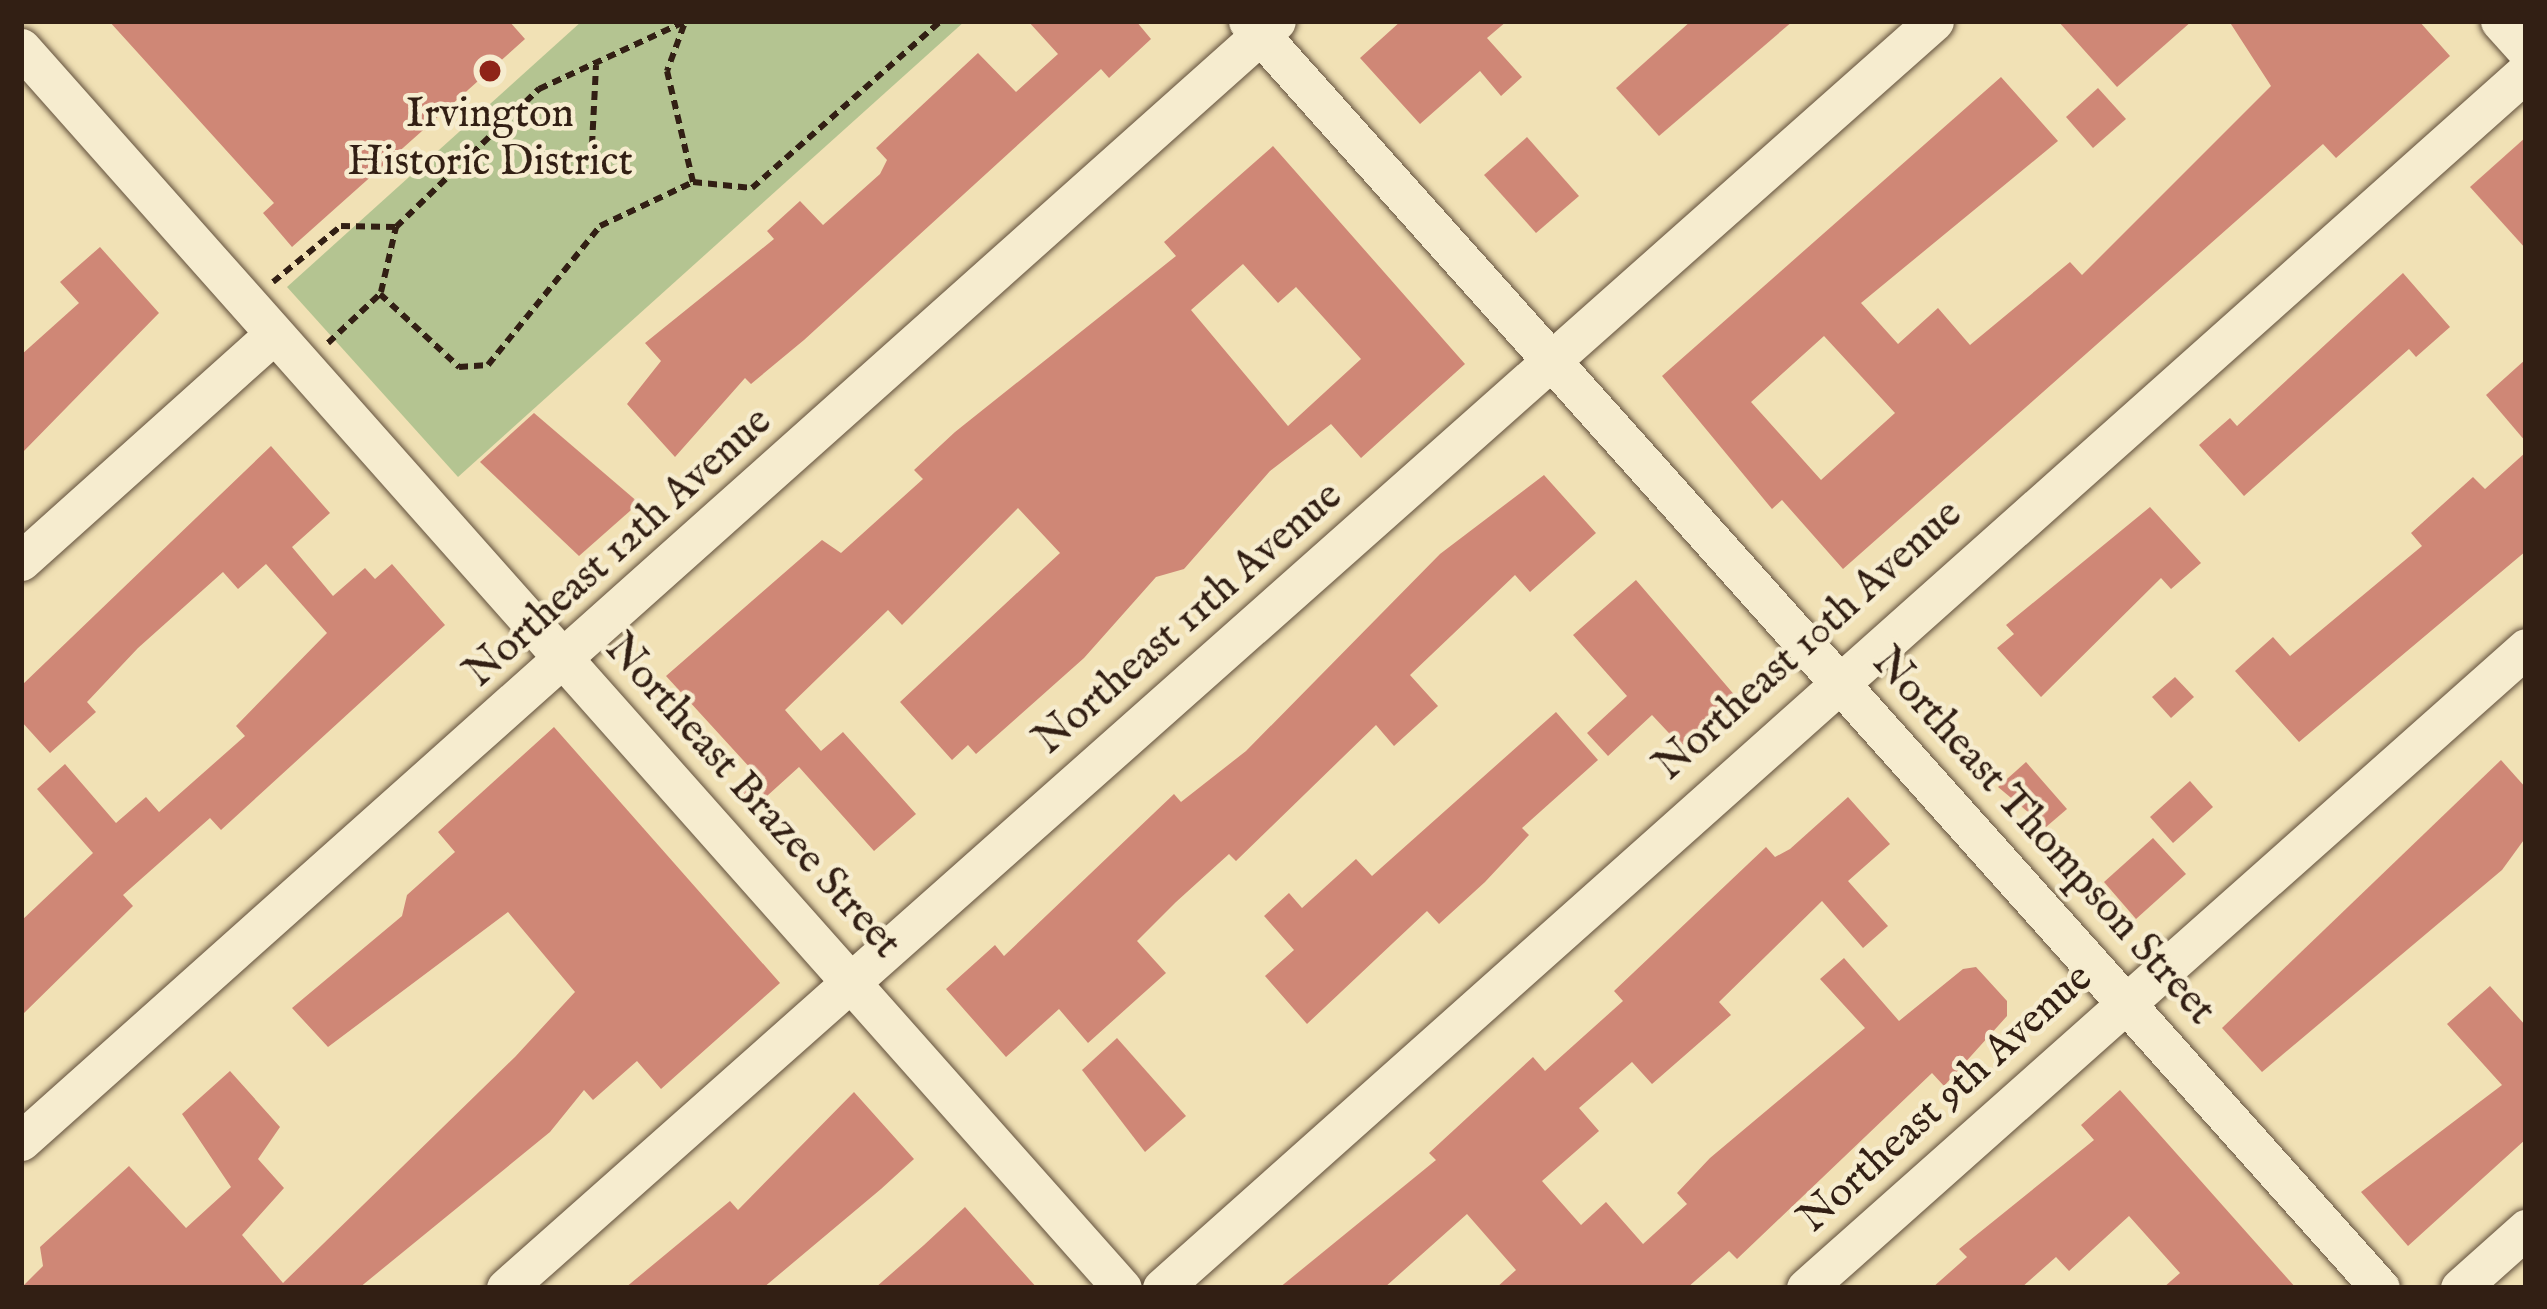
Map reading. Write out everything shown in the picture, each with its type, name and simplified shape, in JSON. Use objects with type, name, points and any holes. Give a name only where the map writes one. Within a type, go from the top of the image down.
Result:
[{"type":"street","name":"Northeast 11th Avenue","points":[[506,1288],[1934,21]]},
{"type":"street","points":[[2500,21],[2526,50]]},
{"type":"street","name":"Northeast Thompson Street","points":[[1261,26],[1553,363],[2380,1288]]},
{"type":"street","name":"Northeast 12th Avenue","points":[[21,1141],[566,662],[1261,26]]},
{"type":"street","name":"Northeast Brazee Street","points":[[21,48],[1122,1288]]},
{"type":"street","name":"Northeast 10th Avenue","points":[[1162,1288],[1838,678],[2526,72]]},
{"type":"street","points":[[21,561],[274,334]]},
{"type":"street","name":"Northeast 9th Avenue","points":[[1806,1288],[2526,648]]},
{"type":"street","points":[[2460,1288],[2526,1229]]},
{"type":"path","points":[[303,366],[380,294],[396,226],[539,89],[686,21]]},
{"type":"path","points":[[686,21],[667,71],[693,182]]},
{"type":"path","points":[[380,294],[459,367],[488,365],[600,226],[693,182],[761,182],[940,21]]},
{"type":"path","points":[[592,146],[596,64]]},
{"type":"path","points":[[248,304],[341,226],[396,226]]},
{"type":"green space","points":[[582,21],[965,21],[458,477],[287,287]]},
{"type":"building","points":[[109,21],[509,21],[525,39],[292,247],[263,213],[274,203]]},
{"type":"building","points":[[1028,21],[1136,21],[1151,39],[1109,78],[1101,69],[804,340],[751,384],[745,378],[675,457],[627,404],[661,361],[645,343],[774,239],[767,231],[800,201],[823,225],[880,174],[887,160],[876,148],[978,53],[1016,92],[1058,54]]},
{"type":"building","points":[[1401,21],[1507,21],[1487,38],[1522,77],[1501,96],[1480,71],[1420,124],[1360,58]]},
{"type":"building","points":[[1691,21],[1793,21],[1659,136],[1616,88]]},
{"type":"building","points":[[2058,21],[2192,21],[2117,87]]},
{"type":"building","points":[[2229,21],[2419,21],[2450,56],[2336,158],[2323,144],[1843,569],[1782,500],[1772,509],[1662,376],[2001,77],[2058,141],[1861,303],[1898,344],[1938,308],[1970,345],[2070,262],[2082,275],[2271,86]],"holes":[[[1824,336],[1895,413],[1821,480],[1751,402]]]},
{"type":"building","points":[[2098,88],[2126,119],[2093,148],[2066,117]]},
{"type":"building","points":[[1527,137],[1579,196],[1536,233],[1484,175]]},
{"type":"building","points":[[2526,137],[2526,249],[2470,187]]},
{"type":"building","points":[[1273,146],[1465,364],[1361,458],[1331,424],[1270,471],[1184,569],[1156,577],[1084,658],[976,754],[968,745],[952,760],[900,702],[1060,553],[1018,508],[902,625],[888,610],[785,710],[821,751],[843,732],[916,814],[874,851],[799,767],[756,806],[737,786],[753,771],[666,676],[822,540],[841,553],[923,479],[914,470],[955,432],[1176,256],[1164,242]],"holes":[[[1243,264],[1278,303],[1296,287],[1361,359],[1288,426],[1191,310]]]},
{"type":"building","points":[[100,247],[159,313],[21,454],[21,355],[79,303],[60,282]]},
{"type":"building","points":[[2403,273],[2450,327],[2416,357],[2409,349],[2244,496],[2199,445],[2230,418],[2237,426]]},
{"type":"building","points":[[2526,359],[2526,442],[2486,395]]},
{"type":"building","points":[[534,413],[639,503],[579,556],[480,462]]},
{"type":"building","points":[[271,446],[330,513],[292,547],[333,596],[365,568],[375,579],[392,564],[445,625],[221,830],[210,818],[123,895],[133,906],[21,1016],[21,921],[93,853],[37,789],[65,764],[116,823],[146,797],[159,812],[245,736],[236,726],[327,633],[266,564],[238,589],[223,572],[138,648],[87,702],[96,712],[50,753],[21,721],[21,686]]},
{"type":"building","points":[[2526,452],[2526,551],[2299,742],[2235,671],[2273,637],[2290,656],[2422,546],[2411,533],[2473,477],[2485,489]]},
{"type":"building","points":[[1544,475],[1596,533],[1530,592],[1515,575],[1410,675],[1438,706],[1394,746],[1376,725],[1236,861],[1229,854],[1176,902],[1137,941],[1166,973],[1088,1043],[1059,1009],[1006,1057],[946,989],[995,945],[1004,956],[1174,794],[1181,802],[1246,751],[1440,554]]},
{"type":"building","points":[[2150,507],[2201,563],[2171,589],[2161,578],[2041,697],[1997,648],[2014,634],[2006,625]]},
{"type":"building","points":[[1636,580],[1737,698],[1682,747],[1652,715],[1608,756],[1587,733],[1627,696],[1573,635]]},
{"type":"building","points":[[2175,677],[2194,697],[2171,718],[2152,697]]},
{"type":"building","points":[[1556,712],[1598,760],[1522,828],[1529,835],[1439,924],[1427,911],[1307,1024],[1265,976],[1294,950],[1264,916],[1289,893],[1302,908],[1356,859],[1372,876]]},
{"type":"building","points":[[554,727],[780,983],[661,1089],[637,1061],[593,1100],[584,1090],[550,1132],[359,1288],[21,1288],[43,1266],[40,1247],[129,1166],[186,1228],[231,1187],[182,1114],[230,1071],[280,1127],[258,1159],[284,1188],[242,1235],[283,1283],[515,1057],[575,992],[508,912],[328,1047],[292,1008],[402,916],[407,895],[455,852],[438,832]]},
{"type":"building","points":[[2501,760],[2526,788],[2526,837],[2502,870],[2262,1072],[2222,1028]]},
{"type":"building","points":[[2026,762],[2067,809],[2046,827],[1998,787]]},
{"type":"building","points":[[2190,781],[2213,807],[2173,843],[2150,817]]},
{"type":"building","points":[[1848,797],[1890,844],[1848,881],[1888,926],[1863,948],[1822,901],[1719,1002],[1731,1015],[1652,1084],[1632,1062],[1579,1108],[1599,1131],[1542,1181],[1581,1225],[1606,1202],[1643,1244],[1687,1204],[1677,1193],[1710,1158],[1865,1028],[1820,979],[1844,958],[1899,1021],[1963,969],[1976,967],[2007,1001],[2007,1016],[1944,1086],[1932,1073],[1737,1259],[1729,1251],[1687,1288],[1496,1288],[1516,1270],[1467,1214],[1384,1288],[1279,1288],[1436,1160],[1429,1153],[1533,1057],[1545,1071],[1623,1001],[1614,991],[1766,847],[1775,857],[1790,849]]},
{"type":"building","points":[[2153,838],[2186,874],[2136,919],[2104,882]]},
{"type":"building","points":[[2490,986],[2526,1026],[2526,1139],[2408,1246],[2361,1192],[2502,1085],[2447,1024]]},
{"type":"building","points":[[1117,1038],[1186,1116],[1145,1152],[1082,1070]]},
{"type":"building","points":[[2120,1090],[2296,1288],[2163,1288],[2180,1273],[2129,1216],[2069,1271],[2056,1257],[2021,1288],[1932,1288],[1967,1257],[1959,1249],[2094,1140],[2081,1125]]},
{"type":"building","points":[[854,1092],[914,1159],[881,1189],[763,1288],[625,1288],[730,1201],[738,1210]]},
{"type":"building","points":[[965,1207],[1037,1288],[875,1288],[924,1245]]},
{"type":"place","name":"Irvington Historic District","points":[[490,71]]}]
